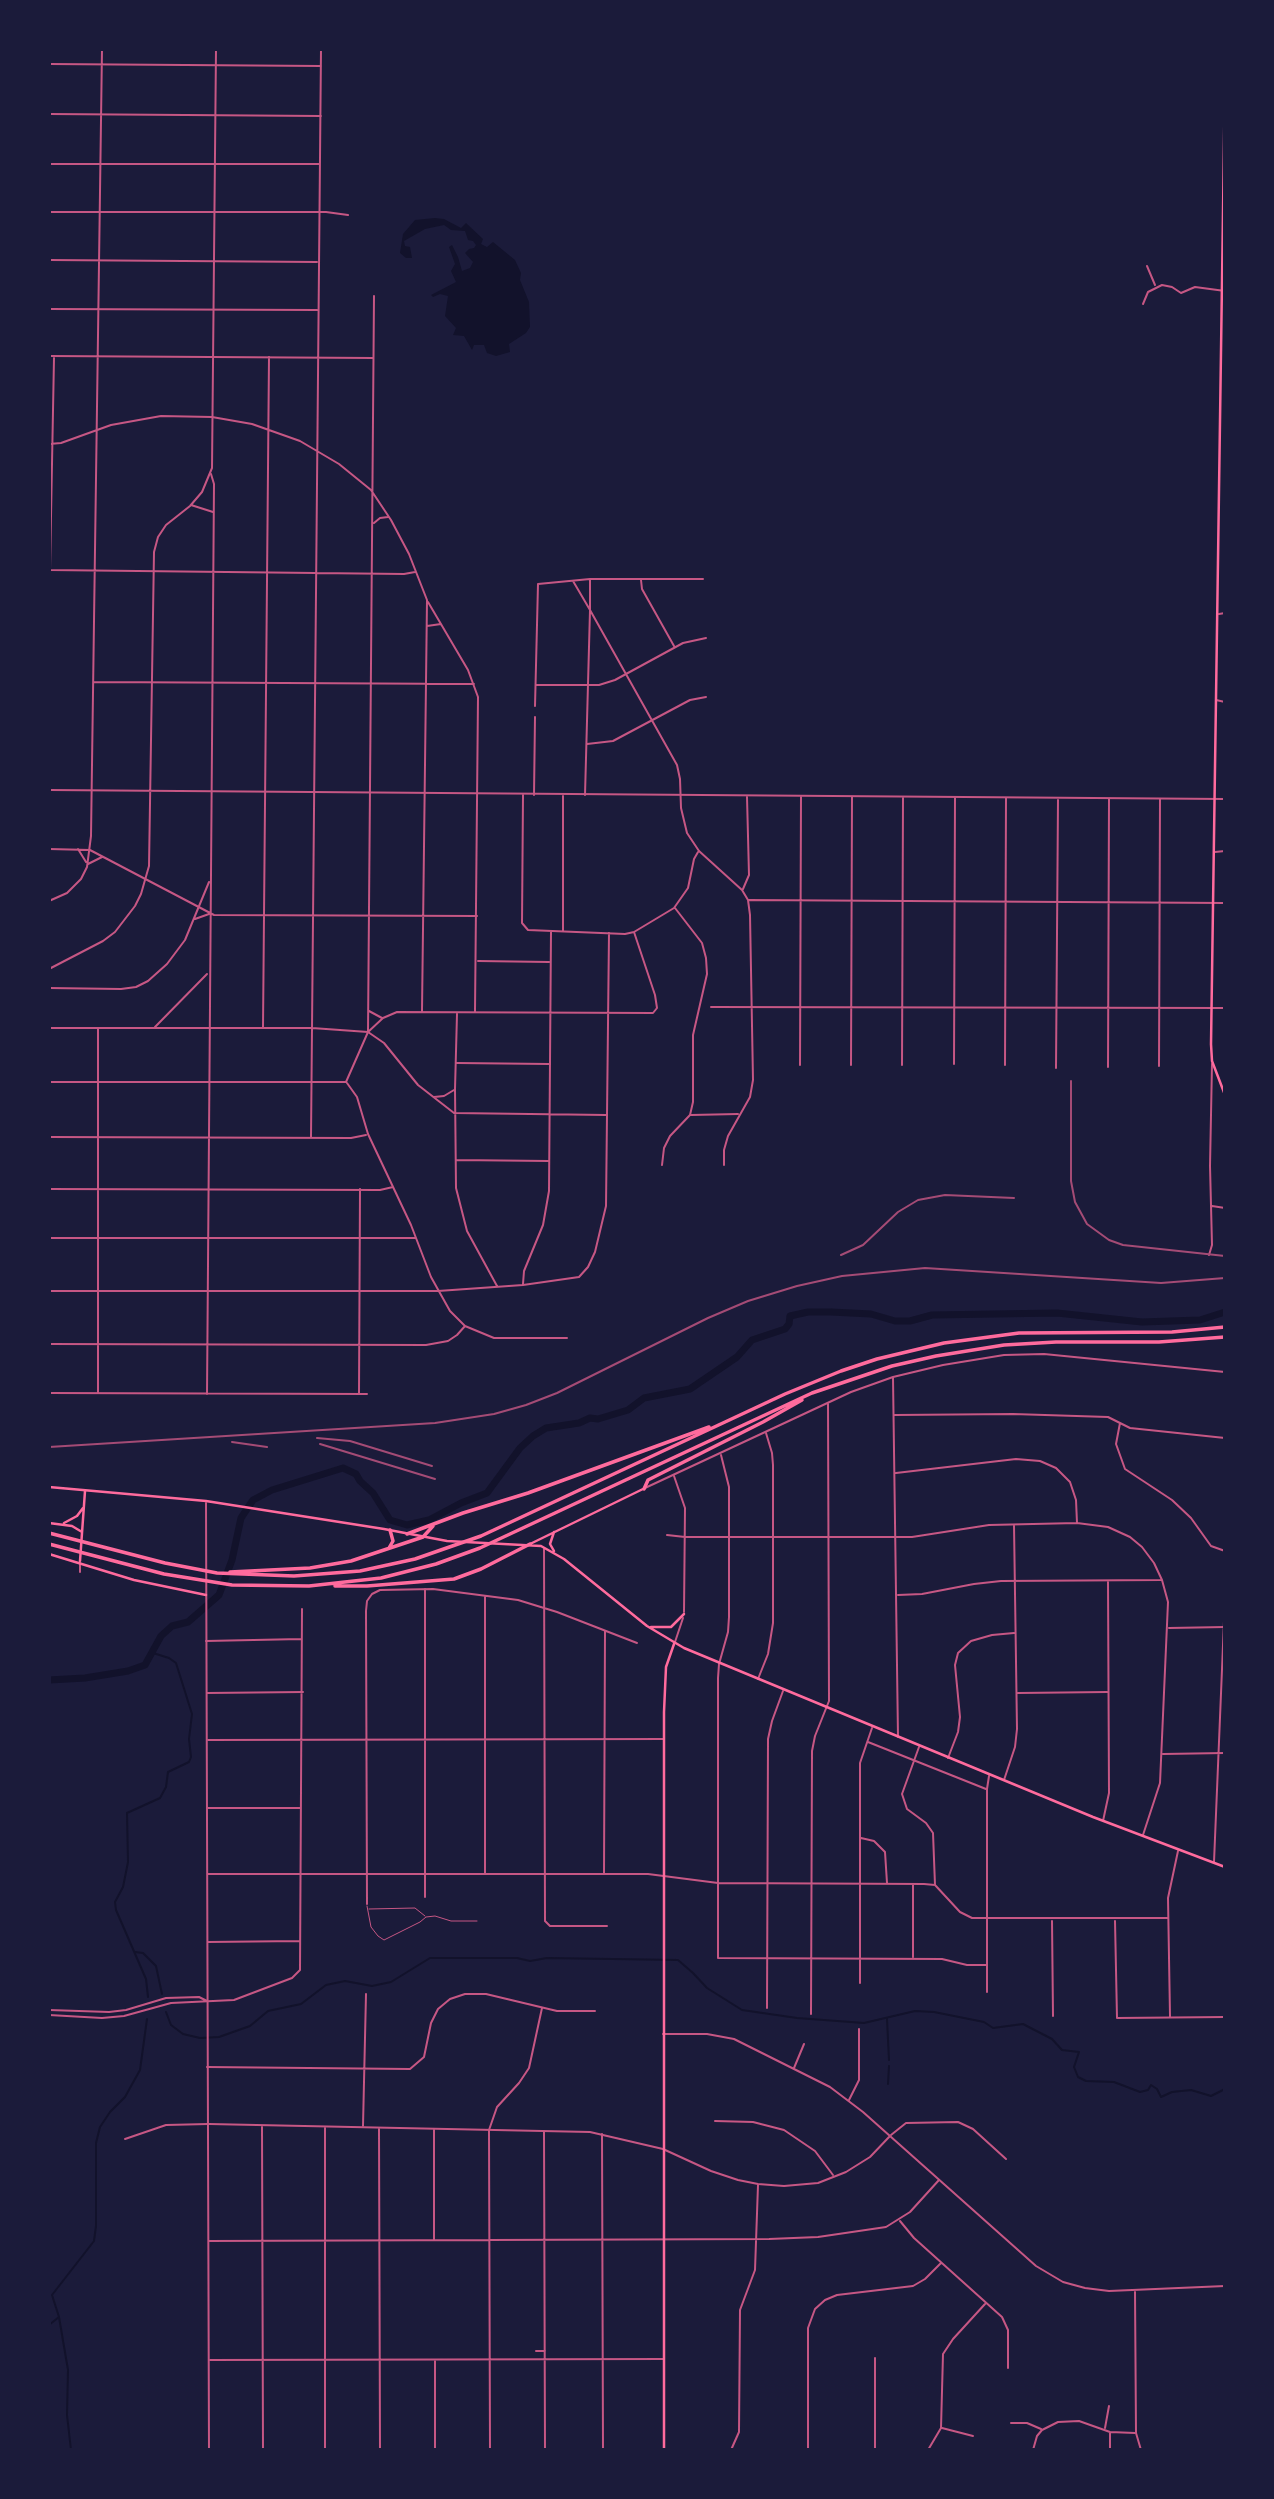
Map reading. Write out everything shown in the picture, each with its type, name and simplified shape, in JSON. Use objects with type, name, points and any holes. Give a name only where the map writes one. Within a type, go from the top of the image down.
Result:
[{"type":"highway","points":[[49,1534],[217,1573],[301,1576],[360,1571],[415,1559],[481,1536],[841,1371],[901,1353],[944,1343],[1030,1333],[1172,1332],[1225,1327]]},
{"type":"highway","points":[[326,1585],[402,1573],[480,1548],[812,1393],[892,1366],[987,1347],[1037,1342],[1158,1342],[1225,1338]]},
{"type":"highway","points":[[644,1489],[648,1480],[764,1422],[812,1393]]},
{"type":"highway","points":[[407,1534],[734,1418]]},
{"type":"highway","points":[[247,1573],[351,1561],[423,1537],[435,1524]]},
{"type":"highway","points":[[389,1549],[393,1541],[390,1530]]},
{"type":"highway","points":[[49,1544],[183,1578],[246,1586],[366,1586],[454,1579],[530,1544]]},
{"type":"main road","points":[[1225,74],[1212,1008],[1212,1061],[1225,1095]]},
{"type":"main road","points":[[49,1487],[241,1506],[457,1542],[530,1544],[544,1548],[558,1555],[648,1627],[674,1644],[1103,1821],[1225,1867]]},
{"type":"main road","points":[[530,1544],[644,1489]]},
{"type":"main road","points":[[80,1562],[85,1491]]},
{"type":"main road","points":[[60,1524],[74,1518],[84,1505]]},
{"type":"main road","points":[[49,1523],[72,1526],[82,1532]]},
{"type":"main road","points":[[554,1532],[550,1544],[558,1555]]},
{"type":"main road","points":[[49,1554],[134,1580],[206,1595]]},
{"type":"main road","points":[[648,1627],[671,1628],[684,1614]]},
{"type":"main road","points":[[664,2450],[664,1739],[665,1675],[674,1644]]},
{"type":"street","points":[[49,901],[73,888],[84,873],[90,849],[102,49]]},
{"type":"street","points":[[207,1394],[208,972],[214,484],[211,474],[216,49]]},
{"type":"street","points":[[311,1137],[321,49]]},
{"type":"street","points":[[49,64],[321,66]]},
{"type":"street","points":[[49,114],[321,116]]},
{"type":"street","points":[[49,163],[320,164]]},
{"type":"street","points":[[49,212],[348,215]]},
{"type":"street","points":[[49,260],[319,262]]},
{"type":"street","points":[[1147,266],[1156,286]]},
{"type":"street","points":[[1143,304],[1148,292],[1156,286],[1168,285],[1181,293],[1195,287],[1224,291]]},
{"type":"street","points":[[346,1082],[368,1032],[369,1011],[374,296]]},
{"type":"street","points":[[49,309],[319,310]]},
{"type":"street","points":[[49,356],[374,358]]},
{"type":"street","points":[[54,356],[49,570],[417,572]]},
{"type":"street","points":[[263,1028],[269,357]]},
{"type":"street","points":[[51,444],[127,421],[161,416],[212,416],[268,428],[317,450],[371,491],[402,539],[426,600],[475,684],[479,704],[475,1012]]},
{"type":"street","points":[[1220,431],[1225,431]]},
{"type":"street","points":[[49,969],[115,932],[135,906],[146,880],[150,860],[155,546],[162,531],[174,517],[191,505],[202,492],[211,474]]},
{"type":"street","points":[[1219,489],[1225,489]]},
{"type":"street","points":[[191,505],[213,512]]},
{"type":"street","points":[[373,523],[380,518],[389,517]]},
{"type":"street","points":[[586,795],[590,579]]},
{"type":"street","points":[[535,706],[537,587],[541,583],[590,579],[703,579]]},
{"type":"street","points":[[641,579],[642,589],[675,647]]},
{"type":"street","points":[[573,580],[677,765],[683,824],[699,852],[742,890],[748,900],[752,1006],[751,1093],[726,1142],[723,1165]]},
{"type":"street","points":[[422,1011],[426,600]]},
{"type":"street","points":[[1218,614],[1225,613]]},
{"type":"street","points":[[426,627],[430,624],[441,624]]},
{"type":"street","points":[[536,685],[587,686],[613,681],[675,647],[694,639],[706,638]]},
{"type":"street","points":[[93,682],[475,684]]},
{"type":"street","points":[[586,744],[607,743],[690,700],[706,697]]},
{"type":"street","points":[[1216,700],[1225,702]]},
{"type":"street","points":[[534,795],[535,717]]},
{"type":"street","points":[[49,790],[1225,799]]},
{"type":"street","points":[[523,795],[522,923],[526,930],[634,932],[674,908],[688,888],[694,859],[699,852]]},
{"type":"street","points":[[562,931],[564,796]]},
{"type":"street","points":[[742,890],[749,875],[747,797]]},
{"type":"street","points":[[800,1065],[801,797]]},
{"type":"street","points":[[851,1065],[852,797]]},
{"type":"street","points":[[902,1065],[904,797]]},
{"type":"street","points":[[954,1065],[955,798]]},
{"type":"street","points":[[1005,1065],[1006,798]]},
{"type":"street","points":[[1056,1068],[1058,798]]},
{"type":"street","points":[[1108,1066],[1109,799]]},
{"type":"street","points":[[1159,1066],[1160,799]]},
{"type":"street","points":[[49,849],[90,849],[210,913]]},
{"type":"street","points":[[77,849],[87,864]]},
{"type":"street","points":[[1215,852],[1225,852]]},
{"type":"street","points":[[87,864],[104,856]]},
{"type":"street","points":[[49,988],[121,989],[139,986],[152,979],[185,940],[209,880]]},
{"type":"street","points":[[748,900],[1225,903]]},
{"type":"street","points":[[662,1165],[664,1148],[670,1136],[690,1115],[693,1102],[692,1041],[706,983],[706,958],[696,934],[674,908]]},
{"type":"street","points":[[195,919],[210,913],[477,916]]},
{"type":"street","points":[[523,1285],[524,1270],[545,1218],[549,1191],[551,931]]},
{"type":"street","points":[[368,1032],[383,1018],[397,1012],[650,1014],[657,1004],[634,932]]},
{"type":"street","points":[[49,1291],[438,1291],[575,1279],[586,1270],[593,1258],[604,1215],[609,933]]},
{"type":"street","points":[[477,961],[551,962]]},
{"type":"street","points":[[154,1028],[208,972]]},
{"type":"street","points":[[711,1007],[1225,1008]]},
{"type":"street","points":[[369,1011],[383,1018]]},
{"type":"street","points":[[457,1012],[454,1089],[457,1198],[465,1225],[498,1287]]},
{"type":"street","points":[[49,1028],[312,1028],[368,1032],[384,1043],[412,1079],[454,1113],[607,1115]]},
{"type":"street","points":[[98,1393],[99,1028]]},
{"type":"street","points":[[1209,1255],[1212,1239],[1212,1061]]},
{"type":"street","points":[[456,1063],[550,1064]]},
{"type":"street","points":[[49,1082],[346,1082]]},
{"type":"street","points":[[346,1082],[357,1097],[368,1134],[438,1291],[450,1311],[465,1326],[487,1336],[500,1339],[567,1338]]},
{"type":"street","points":[[433,1097],[444,1096],[454,1089]]},
{"type":"street","points":[[690,1115],[740,1114]]},
{"type":"street","points":[[49,1136],[351,1138],[368,1134]]},
{"type":"street","points":[[455,1160],[549,1161]]},
{"type":"street","points":[[49,1189],[380,1190],[393,1187]]},
{"type":"street","points":[[359,1394],[360,1189]]},
{"type":"street","points":[[1211,1206],[1225,1208]]},
{"type":"street","points":[[49,1238],[415,1238]]},
{"type":"street","points":[[49,1344],[442,1343],[454,1338],[465,1326]]},
{"type":"street","points":[[644,1489],[828,1403],[894,1377],[970,1360],[1035,1354],[1225,1372]]},
{"type":"street","points":[[894,1377],[898,1737]]},
{"type":"street","points":[[49,1393],[367,1394]]},
{"type":"street","points":[[811,2014],[812,1751],[815,1736],[827,1708],[829,1693],[828,1403]]},
{"type":"street","points":[[894,1415],[1013,1414],[1108,1417],[1130,1428],[1225,1438]]},
{"type":"street","points":[[1120,1422],[1116,1444],[1125,1469],[1172,1500],[1191,1518],[1211,1546],[1225,1551]]},
{"type":"street","points":[[758,1680],[768,1654],[773,1629],[772,1456],[765,1432]]},
{"type":"street","points":[[720,1454],[729,1486],[729,1626],[719,1664],[718,1958],[948,1959],[967,1965],[987,1965]]},
{"type":"street","points":[[895,1473],[1016,1459],[1040,1461],[1056,1468],[1070,1482],[1076,1500],[1077,1523]]},
{"type":"street","points":[[674,1475],[683,1499],[685,1537],[684,1614],[674,1644]]},
{"type":"street","points":[[206,1502],[209,2450]]},
{"type":"street","points":[[667,1535],[895,1537],[937,1534],[989,1525],[1077,1523],[1108,1527],[1131,1539],[1150,1557],[1168,1599],[1160,1789],[1143,1836]]},
{"type":"street","points":[[1004,1780],[1016,1741],[1013,1524]]},
{"type":"street","points":[[544,1548],[544,1874],[547,1925],[607,1926]]},
{"type":"street","points":[[80,1562],[80,1572]]},
{"type":"street","points":[[897,1595],[1014,1581],[1162,1580]]},
{"type":"street","points":[[1103,1821],[1109,1793],[1108,1581]]},
{"type":"street","points":[[425,1588],[425,1897]]},
{"type":"street","points":[[367,1904],[366,1611],[370,1596],[380,1590],[425,1588],[485,1595],[544,1607],[637,1643]]},
{"type":"street","points":[[485,1595],[485,1874]]},
{"type":"street","points":[[1214,1863],[1225,1597]]},
{"type":"street","points":[[49,2015],[102,2018],[124,2016],[171,2003],[243,1997],[295,1976],[301,1967],[302,1609]]},
{"type":"street","points":[[1168,1628],[1224,1627]]},
{"type":"street","points":[[604,1874],[605,1630]]},
{"type":"street","points":[[948,1758],[958,1732],[960,1717],[955,1665],[958,1653],[971,1641],[1015,1632]]},
{"type":"street","points":[[206,1641],[302,1639]]},
{"type":"street","points":[[767,2008],[768,1739],[784,1690]]},
{"type":"street","points":[[206,1693],[303,1692]]},
{"type":"street","points":[[1017,1693],[1108,1692]]},
{"type":"street","points":[[860,1983],[860,1763],[873,1727]]},
{"type":"street","points":[[207,1740],[664,1739]]},
{"type":"street","points":[[867,1741],[987,1789]]},
{"type":"street","points":[[920,1746],[903,1787],[903,1800],[911,1813],[926,1823],[933,1833],[935,1885],[963,1914],[987,1920],[1168,1918]]},
{"type":"street","points":[[1162,1754],[1225,1753]]},
{"type":"street","points":[[987,1992],[989,1774]]},
{"type":"street","points":[[207,1808],[302,1808]]},
{"type":"street","points":[[860,1838],[874,1841],[885,1852],[887,1884]]},
{"type":"street","points":[[1170,2018],[1169,1895],[1178,1850]]},
{"type":"street","points":[[207,1874],[664,1874],[718,1883],[935,1885]]},
{"type":"street","points":[[913,1884],[913,1959]]},
{"type":"street","points":[[1115,1919],[1116,2016],[1119,2019],[1225,2017]]},
{"type":"street","points":[[1052,1920],[1053,2016]]},
{"type":"street","points":[[207,1942],[302,1941]]},
{"type":"street","points":[[363,2127],[366,1994]]},
{"type":"street","points":[[208,2067],[410,2069],[420,2063],[426,2051],[433,2016],[444,2004],[457,1996],[470,1994],[486,1994],[542,2008],[595,2011]]},
{"type":"street","points":[[49,2010],[109,2012],[173,1998],[199,1997],[208,2001]]},
{"type":"street","points":[[490,2450],[489,2130],[497,2107],[529,2068],[542,2008]]},
{"type":"street","points":[[849,2100],[859,2081],[859,2029]]},
{"type":"street","points":[[663,2034],[728,2037],[794,2068],[849,2100],[1024,2256],[1050,2275],[1074,2286],[1094,2290],[1225,2286]]},
{"type":"street","points":[[794,2068],[804,2044]]},
{"type":"street","points":[[715,2121],[753,2122],[784,2130],[815,2151],[835,2177]]},
{"type":"street","points":[[125,2138],[166,2125],[208,2124],[602,2134],[663,2150],[711,2171],[758,2185],[803,2185],[835,2177],[861,2164],[900,2126],[909,2122],[958,2122],[969,2126],[1006,2159]]},
{"type":"street","points":[[262,2126],[263,2450]]},
{"type":"street","points":[[325,2127],[325,2450]]},
{"type":"street","points":[[379,2128],[380,2450]]},
{"type":"street","points":[[434,2129],[434,2240]]},
{"type":"street","points":[[544,2131],[545,2450]]},
{"type":"street","points":[[602,2134],[603,2450]]},
{"type":"street","points":[[208,2241],[809,2238],[873,2231],[899,2220],[916,2206],[939,2180]]},
{"type":"street","points":[[731,2450],[740,2423],[740,2310],[754,2273],[758,2185]]},
{"type":"street","points":[[899,2220],[914,2238],[1002,2317],[1007,2326],[1009,2368]]},
{"type":"street","points":[[808,2450],[808,2328],[815,2309],[825,2300],[837,2295],[913,2286],[925,2279],[941,2263]]},
{"type":"street","points":[[1135,2290],[1136,2433],[1141,2450]]},
{"type":"street","points":[[928,2450],[941,2428],[943,2354],[986,2303]]},
{"type":"street","points":[[536,2351],[545,2351]]},
{"type":"street","points":[[875,2358],[875,2450]]},
{"type":"street","points":[[435,2359],[435,2450]]},
{"type":"street","points":[[209,2360],[663,2359]]},
{"type":"street","points":[[1104,2429],[1109,2406]]},
{"type":"street","points":[[1033,2450],[1037,2436],[1051,2423],[1070,2421],[1110,2432],[1136,2433]]},
{"type":"street","points":[[1011,2423],[1027,2423],[1042,2430]]},
{"type":"street","points":[[941,2428],[972,2435]]},
{"type":"street","points":[[1110,2432],[1110,2450]]},
{"type":"lane","points":[[367,1904],[371,1927],[381,1939],[387,1939],[420,1922],[426,1916]]},
{"type":"lane","points":[[367,1910],[415,1908],[426,1916],[451,1921],[477,1920]]},
{"type":"shaded area","points":[[444,219],[461,228],[466,223],[483,239],[481,244],[487,247],[493,242],[515,260],[529,302],[530,327],[526,333],[509,344],[510,352],[496,356],[487,353],[484,345],[474,345],[472,350],[464,336],[453,335],[456,328],[445,316],[448,296],[431,295],[456,282],[451,271],[455,264],[449,247],[452,245],[462,271],[470,268],[473,262],[465,253],[476,245],[468,240],[465,231],[451,230],[444,225],[425,229],[404,241],[405,246],[410,247],[412,258],[406,258],[400,253],[403,234],[415,220]]},
{"type":"waterway","points":[[49,1680],[85,1678],[128,1671],[145,1665],[161,1636],[172,1626],[188,1622],[219,1595],[232,1560],[241,1518],[253,1500],[272,1490],[343,1468],[356,1474],[373,1493],[390,1520],[407,1525],[429,1520],[487,1493],[520,1448],[546,1428],[579,1423],[590,1418],[598,1419],[628,1410],[644,1398],[690,1389],[737,1357],[752,1340],[785,1329],[790,1316],[808,1312],[831,1312],[871,1314],[895,1321],[910,1321],[932,1315],[1057,1313],[1142,1322],[1200,1320],[1225,1312]]},
{"type":"waterway","points":[[148,1997],[146,1979],[115,1902],[123,1887],[128,1862],[127,1813],[160,1798],[166,1787],[168,1772],[189,1762],[192,1714],[176,1663],[153,1653]]},
{"type":"waterway","points":[[135,1952],[143,1953],[156,1966],[162,1994]]},
{"type":"waterway","points":[[166,2012],[171,2025],[183,2034],[200,2038],[219,2037],[250,2026],[268,2011],[301,2004],[326,1985],[345,1981],[372,1986],[391,1982],[430,1958],[517,1958],[530,1961],[547,1958],[678,1960],[707,1988],[742,2010],[797,2018],[864,2023],[915,2011],[984,2022],[993,2028],[1023,2024],[1052,2039],[1062,2050],[1079,2052],[1074,2067],[1078,2077],[1086,2081],[1114,2082],[1140,2092],[1148,2090],[1151,2085],[1161,2097],[1172,2092],[1191,2090],[1211,2096],[1225,2089]]},
{"type":"waterway","points":[[71,2450],[67,2415],[68,2370],[59,2317],[52,2295],[94,2241],[96,2143],[100,2127],[125,2097],[140,2070],[147,2019]]},
{"type":"waterway","points":[[887,2019],[889,2060]]},
{"type":"waterway","points":[[888,2084],[889,2066]]},
{"type":"waterway","points":[[49,2325],[59,2317]]},
{"type":"railway","points":[[1071,1081],[1071,1181],[1075,1202],[1087,1224],[1109,1240],[1123,1245],[1225,1256]]},
{"type":"railway","points":[[841,1255],[863,1245],[898,1212],[918,1200],[945,1195],[1014,1198]]},
{"type":"railway","points":[[49,1447],[435,1423],[494,1414],[557,1393],[748,1301],[842,1276],[925,1268],[1161,1283],[1225,1278]]},
{"type":"railway","points":[[317,1438],[350,1441],[432,1466]]},
{"type":"railway","points":[[232,1442],[267,1447]]},
{"type":"railway","points":[[320,1444],[435,1479]]}]
